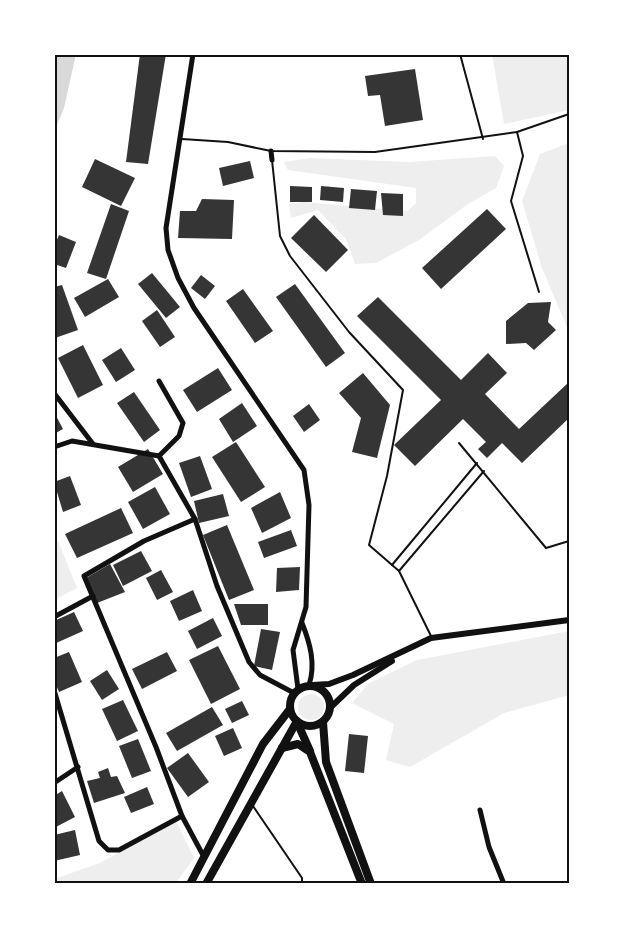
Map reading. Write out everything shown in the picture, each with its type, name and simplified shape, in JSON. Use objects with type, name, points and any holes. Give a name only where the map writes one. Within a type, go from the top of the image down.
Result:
[{"type":"main road","points":[[190,884],[263,744],[290,709],[296,691],[311,685],[328,695],[331,707],[323,722],[326,762],[371,884]]},
{"type":"main road","points":[[290,709],[310,752],[362,884]]},
{"type":"main road","points":[[297,721],[313,726],[323,722]]},
{"type":"main road","points":[[206,884],[297,721]]},
{"type":"main road","points":[[282,748],[298,744],[310,752]]},
{"type":"street","points":[[54,447],[72,441],[159,456],[195,519],[217,586],[249,662],[260,675],[296,691],[293,650],[306,607],[309,505],[304,470],[194,308],[178,278],[168,250],[166,228],[193,54]]},
{"type":"street","points":[[271,151],[272,160]]},
{"type":"street","points":[[159,381],[183,423],[179,436],[159,456]]},
{"type":"street","points":[[54,393],[93,444]]},
{"type":"street","points":[[195,519],[144,541],[84,576],[156,747],[182,816],[204,857]]},
{"type":"street","points":[[54,617],[93,596]]},
{"type":"street","points":[[302,623],[312,655],[311,685],[329,684],[353,675],[431,639],[569,620]]},
{"type":"street","points":[[331,707],[372,673],[431,639]]},
{"type":"street","points":[[54,690],[78,767],[84,799],[99,842],[108,850],[119,850],[182,816]]},
{"type":"street","points":[[54,783],[78,767]]},
{"type":"street","points":[[480,810],[489,847],[504,884]]},
{"type":"lane","points":[[460,54],[483,139]]},
{"type":"lane","points":[[179,139],[228,142],[271,151],[375,152],[483,139],[517,132],[569,114]]},
{"type":"lane","points":[[517,132],[523,156],[511,201],[539,292]]},
{"type":"lane","points":[[272,160],[280,236],[290,256],[349,332],[403,390],[387,476],[369,546],[399,571],[431,632],[431,639]]},
{"type":"lane","points":[[459,443],[546,548],[569,541]]},
{"type":"lane","points":[[391,566],[477,463]]},
{"type":"lane","points":[[399,571],[484,471]]},
{"type":"lane","points":[[251,803],[302,878],[302,884]]},
{"type":"shaded area","points":[[54,54],[76,54],[64,108],[54,132]]},
{"type":"shaded area","points":[[492,54],[569,54],[569,110],[504,124]]},
{"type":"shaded area","points":[[569,143],[569,332],[542,268],[522,201],[540,154]]},
{"type":"shaded area","points":[[495,156],[504,166],[496,188],[468,204],[419,240],[376,263],[355,264],[346,239],[318,210],[291,218],[289,204],[304,202],[408,211],[416,203],[416,188],[288,170],[284,162],[310,158],[409,162]]},
{"type":"shaded area","points":[[58,541],[77,588],[54,600],[54,542]]},
{"type":"shaded area","points":[[569,631],[569,695],[504,713],[410,767],[386,760],[394,724],[352,703],[369,683],[417,660]]},
{"type":"shaded area","points":[[311,694],[321,697],[324,707],[321,717],[311,720],[301,717],[298,707],[301,697]]},
{"type":"shaded area","points":[[176,821],[194,858],[175,884],[54,884],[54,879],[100,863]]},
{"type":"building","points":[[140,54],[166,54],[148,164],[126,162]]},
{"type":"building","points":[[415,69],[423,120],[385,126],[380,95],[368,96],[365,76]]},
{"type":"building","points":[[95,159],[135,178],[121,206],[82,187]]},
{"type":"building","points":[[250,161],[254,178],[223,186],[219,168]]},
{"type":"building","points":[[290,186],[312,187],[312,202],[290,202]]},
{"type":"building","points":[[321,186],[344,188],[343,202],[320,200]]},
{"type":"building","points":[[351,189],[377,191],[375,210],[349,208]]},
{"type":"building","points":[[381,193],[403,194],[403,216],[383,215]]},
{"type":"building","points":[[202,199],[234,200],[232,239],[178,238],[180,211],[196,211]]},
{"type":"building","points":[[111,204],[129,211],[106,279],[87,273]]},
{"type":"building","points":[[487,209],[506,229],[441,289],[422,268]]},
{"type":"building","points":[[314,215],[348,250],[326,272],[291,238]]},
{"type":"building","points":[[59,235],[76,242],[66,268],[54,264],[54,247]]},
{"type":"building","points":[[152,273],[180,307],[166,318],[138,284]]},
{"type":"building","points":[[201,275],[215,286],[205,299],[191,288]]},
{"type":"building","points":[[108,279],[119,297],[85,317],[74,298]]},
{"type":"building","points":[[295,284],[345,353],[326,367],[276,297]]},
{"type":"building","points":[[62,285],[78,330],[55,338],[54,287]]},
{"type":"building","points":[[243,289],[273,331],[255,343],[226,301]]},
{"type":"building","points":[[378,297],[461,380],[488,353],[507,373],[485,394],[519,429],[569,382],[569,418],[522,463],[502,443],[487,458],[478,449],[486,442],[463,419],[415,466],[394,445],[441,400],[357,316]]},
{"type":"building","points":[[551,302],[548,322],[556,330],[534,350],[526,343],[506,344],[506,321],[528,303]]},
{"type":"building","points":[[157,310],[175,337],[160,347],[142,321]]},
{"type":"building","points":[[83,345],[103,385],[78,398],[58,358]]},
{"type":"building","points":[[121,348],[135,370],[116,382],[102,360]]},
{"type":"building","points":[[218,368],[232,390],[197,412],[183,390]]},
{"type":"building","points":[[363,373],[390,405],[377,458],[352,452],[361,418],[339,393]]},
{"type":"building","points":[[134,392],[160,430],[144,442],[117,403]]},
{"type":"building","points":[[242,403],[257,426],[233,442],[219,419]]},
{"type":"building","points":[[309,404],[320,420],[304,432],[293,416]]},
{"type":"building","points":[[54,412],[63,429],[54,434]]},
{"type":"building","points":[[236,442],[265,487],[241,502],[212,457]]},
{"type":"building","points":[[148,449],[163,474],[133,492],[118,467]]},
{"type":"building","points":[[200,456],[212,489],[191,497],[179,463]]},
{"type":"building","points":[[70,476],[81,505],[63,512],[54,482]]},
{"type":"building","points":[[155,487],[170,514],[143,529],[128,502]]},
{"type":"building","points":[[280,492],[291,518],[262,533],[251,508]]},
{"type":"building","points":[[223,494],[229,516],[199,523],[194,501]]},
{"type":"building","points":[[121,508],[133,533],[77,558],[65,534]]},
{"type":"building","points":[[227,525],[254,590],[229,600],[203,535]]},
{"type":"building","points":[[291,530],[297,546],[264,558],[258,542]]},
{"type":"building","points":[[141,551],[152,571],[123,586],[113,565]]},
{"type":"building","points":[[110,564],[125,592],[97,603],[86,578]]},
{"type":"building","points":[[300,567],[299,590],[276,592],[277,568]]},
{"type":"building","points":[[161,570],[173,592],[157,600],[146,578]]},
{"type":"building","points":[[193,590],[202,611],[179,621],[170,601]]},
{"type":"building","points":[[234,604],[268,604],[268,625],[241,625]]},
{"type":"building","points":[[74,612],[83,631],[54,644],[54,621]]},
{"type":"building","points":[[213,618],[222,636],[197,649],[188,631]]},
{"type":"building","points":[[261,629],[280,632],[272,670],[254,666]]},
{"type":"building","points":[[218,646],[240,689],[211,704],[189,660]]},
{"type":"building","points":[[69,652],[82,682],[59,692],[54,680],[54,658]]},
{"type":"building","points":[[167,652],[177,671],[142,689],[132,669]]},
{"type":"building","points":[[107,670],[119,689],[102,700],[90,681]]},
{"type":"building","points":[[123,700],[138,731],[117,741],[102,709]]},
{"type":"building","points":[[242,701],[249,715],[232,723],[225,709]]},
{"type":"building","points":[[212,707],[223,725],[177,751],[166,733]]},
{"type":"building","points":[[233,728],[242,748],[224,756],[215,736]]},
{"type":"building","points":[[349,734],[368,736],[364,773],[345,771]]},
{"type":"building","points":[[138,739],[151,771],[132,778],[119,746]]},
{"type":"building","points":[[188,753],[209,782],[188,797],[167,768]]},
{"type":"building","points":[[108,768],[111,777],[117,776],[125,793],[94,803],[87,781],[100,778],[98,772]]},
{"type":"building","points":[[147,787],[154,804],[131,813],[124,797]]},
{"type":"building","points":[[62,791],[75,817],[54,828],[54,796]]},
{"type":"building","points":[[75,830],[80,855],[54,861],[54,835]]}]
